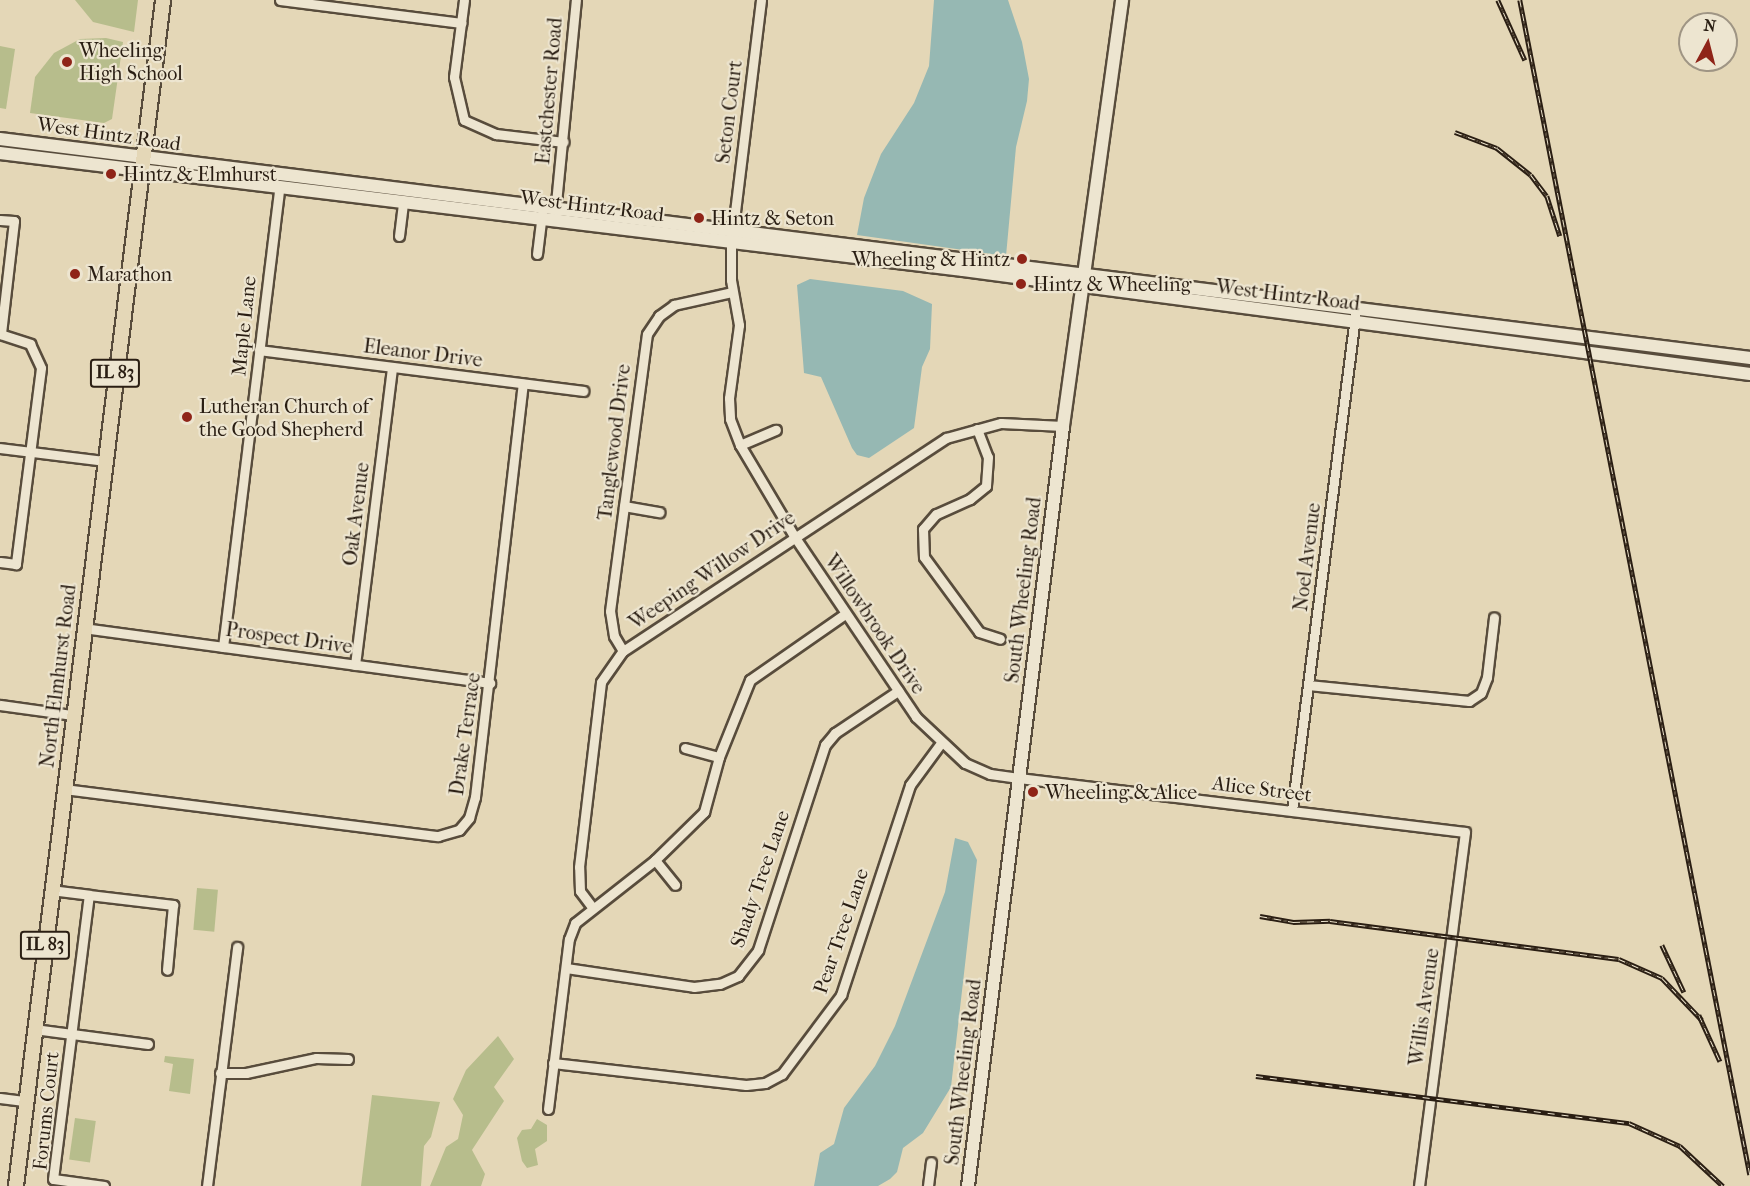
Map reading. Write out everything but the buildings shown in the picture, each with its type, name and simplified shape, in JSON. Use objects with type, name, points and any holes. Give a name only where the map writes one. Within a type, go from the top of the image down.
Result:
[{"type":"main road","name":"IL 83","points":[[140,165],[162,0]]},
{"type":"main road","name":"South Wheeling Road","points":[[968,1186],[1063,426],[1122,0]]},
{"type":"main road","name":"West Hintz Road","points":[[0,139],[279,189],[541,219],[1083,287],[1750,374]]},
{"type":"main road","name":"West Hintz Road","points":[[0,153],[549,205],[1750,358]]},
{"type":"main road","name":"North Elmhurst Road","points":[[16,1186],[140,165]]},
{"type":"street","points":[[280,0],[462,23]]},
{"type":"street","points":[[464,0],[454,87],[464,120],[496,134],[564,142]]},
{"type":"street","name":"Eastchester Road","points":[[554,221],[549,205],[564,142],[576,0]]},
{"type":"street","name":"Seton Court","points":[[733,229],[761,0]]},
{"type":"street","name":"Maple Lane","points":[[223,647],[279,189]]},
{"type":"street","points":[[399,236],[403,203]]},
{"type":"street","points":[[537,254],[541,219],[549,205]]},
{"type":"street","points":[[0,220],[14,221],[0,334],[19,338],[35,349],[40,368],[16,564],[0,562]]},
{"type":"street","name":"Willowbrook Drive","points":[[733,229],[732,292],[739,325],[729,398],[730,419],[740,445],[794,536],[845,614],[898,691],[941,743],[965,763],[990,774],[1019,778]]},
{"type":"street","name":"Tanglewood Drive","points":[[623,651],[614,636],[610,611],[647,334],[660,316],[674,305],[732,292]]},
{"type":"street","name":"Noel Avenue","points":[[1293,810],[1356,309]]},
{"type":"street","name":"Eleanor Drive","points":[[259,350],[583,391]]},
{"type":"street","name":"Oak Avenue","points":[[355,665],[392,367]]},
{"type":"street","name":"Drake Terrace","points":[[64,789],[445,835],[459,830],[472,812],[490,683],[523,384]]},
{"type":"street","name":"Weeping Willow Drive","points":[[591,907],[580,891],[579,867],[601,682],[623,651],[794,536],[946,438],[1001,423],[1063,426]]},
{"type":"street","points":[[977,429],[988,457],[986,486],[970,499],[936,514],[923,529],[924,557],[979,632],[1000,639]]},
{"type":"street","points":[[740,445],[776,430]]},
{"type":"street","points":[[0,448],[105,460]]},
{"type":"street","points":[[624,506],[659,512]]},
{"type":"street","points":[[548,1109],[571,931],[591,907],[655,860],[704,812],[719,757],[750,680],[845,614]]},
{"type":"street","points":[[1308,685],[1469,701],[1481,693],[1487,676],[1494,617]]},
{"type":"street","name":"Prospect Drive","points":[[83,628],[490,683]]},
{"type":"street","name":"Shady Tree Lane","points":[[566,968],[694,987],[720,984],[738,976],[758,950],[825,745],[835,733],[898,691]]},
{"type":"street","points":[[0,705],[72,715]]},
{"type":"street","name":"Pear Tree Lane","points":[[553,1063],[746,1085],[765,1083],[782,1074],[834,1008],[910,785],[941,743]]},
{"type":"street","points":[[685,748],[719,757]]},
{"type":"street","name":"Alice Street","points":[[1019,778],[1465,832]]},
{"type":"street","name":"Willis Avenue","points":[[1419,1186],[1465,832]]},
{"type":"street","points":[[655,860],[675,885]]},
{"type":"street","points":[[51,890],[173,905],[167,970]]},
{"type":"street","name":"Forums Court","points":[[89,895],[53,1179],[104,1186]]},
{"type":"street","points":[[207,1186],[237,947]]},
{"type":"street","name":"Forums Court","points":[[34,1029],[148,1044]]},
{"type":"street","points":[[220,1073],[246,1073],[316,1058],[348,1059]]},
{"type":"street","points":[[0,1098],[26,1101]]},
{"type":"street","points":[[928,1186],[931,1162]]},
{"type":"green space","points":[[75,0],[138,0],[134,32],[93,22]]},
{"type":"green space","points":[[106,38],[123,42],[112,119],[104,123],[30,113],[35,77],[54,53],[80,39]]},
{"type":"green space","points":[[0,46],[15,49],[6,109],[0,108]]},
{"type":"green space","points":[[197,888],[218,890],[214,932],[193,930]]},
{"type":"green space","points":[[498,1036],[514,1059],[494,1087],[504,1101],[472,1150],[485,1174],[481,1186],[430,1186],[446,1147],[458,1139],[463,1115],[453,1099],[466,1070]]},
{"type":"green space","points":[[165,1056],[194,1059],[190,1094],[169,1091],[173,1064],[164,1062]]},
{"type":"green space","points":[[372,1095],[440,1102],[431,1137],[424,1146],[421,1186],[361,1186]]},
{"type":"green space","points":[[75,1118],[96,1121],[90,1163],[69,1160]]},
{"type":"green space","points":[[537,1119],[547,1125],[547,1141],[535,1149],[538,1165],[527,1168],[522,1161],[517,1138],[522,1130],[531,1129]]},
{"type":"water","points":[[934,0],[1008,0],[1022,42],[1029,79],[1027,101],[1016,147],[1006,256],[857,235],[864,198],[881,154],[914,103],[929,66]]},
{"type":"water","points":[[810,279],[903,291],[932,304],[930,349],[922,367],[914,428],[869,458],[857,455],[852,448],[821,377],[804,373],[797,285]]},
{"type":"water","points":[[955,838],[968,842],[977,860],[951,1087],[923,1133],[903,1148],[897,1172],[890,1179],[878,1186],[814,1186],[820,1153],[834,1144],[844,1108],[875,1066],[895,1026],[945,892]]},
{"type":"railway","points":[[1498,0],[1525,60]]},
{"type":"railway","points":[[1520,0],[1750,1175]]},
{"type":"railway","points":[[1455,132],[1497,148],[1531,175],[1547,196],[1560,236]]},
{"type":"railway","points":[[1260,916],[1293,922],[1330,921],[1619,959],[1662,978],[1702,1020]]},
{"type":"railway","points":[[1662,945],[1684,992]]},
{"type":"railway","points":[[1699,1015],[1720,1061]]},
{"type":"railway","points":[[1256,1076],[1629,1123],[1680,1146],[1723,1186]]},
{"type":"place","name":"Wheeling High School","points":[[67,62]]},
{"type":"place","name":"Hintz & Elmhurst","points":[[111,174]]},
{"type":"place","name":"Hintz & Seton","points":[[699,218]]},
{"type":"place","name":"Wheeling & Hintz","points":[[1022,259]]},
{"type":"place","name":"Marathon","points":[[75,274]]},
{"type":"place","name":"Hintz & Wheeling","points":[[1021,284]]},
{"type":"place","name":"Lutheran Church of the Good Shepherd","points":[[187,417]]},
{"type":"place","name":"Wheeling & Alice","points":[[1033,792]]}]
